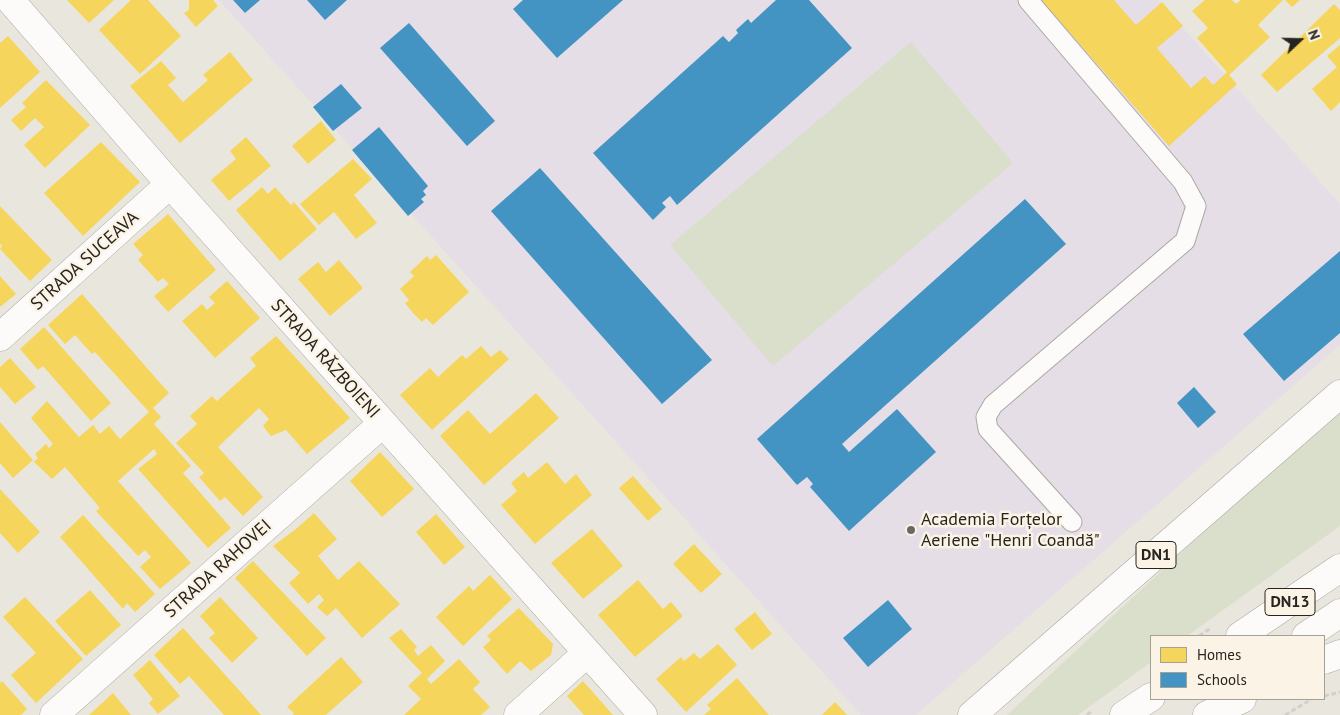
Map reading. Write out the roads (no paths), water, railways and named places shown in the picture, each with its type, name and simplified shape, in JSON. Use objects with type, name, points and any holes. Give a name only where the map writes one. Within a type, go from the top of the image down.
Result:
[{"type":"street","name":"STRADA RĂZBOIENI","points":[[10,0],[170,184],[643,715]]},
{"type":"street","name":"STRADA SUCEAVA","points":[[0,337],[170,184]]},
{"type":"street","name":"DN1","points":[[972,715],[1340,394]]},
{"type":"street","name":"STRADA RAHOVEI","points":[[54,715],[383,423]]},
{"type":"street","name":"DN13","points":[[1241,635],[1340,568]]},
{"type":"street","name":"DN13","points":[[1307,635],[1340,613]]},
{"type":"street","points":[[518,715],[587,653]]},
{"type":"street","points":[[1325,660],[1340,654]]},
{"type":"street","points":[[1124,715],[1150,698]]},
{"type":"street","points":[[1190,715],[1212,700]]},
{"type":"street","points":[[1207,715],[1240,700]]},
{"type":"lane","points":[[1028,0],[1183,182],[1196,206],[1185,241],[993,405],[986,417],[988,429],[1072,522]]},
{"type":"place","name":"Academia Forțelor Aeriene \"Henri Coandă\"","points":[[911,530]]}]
